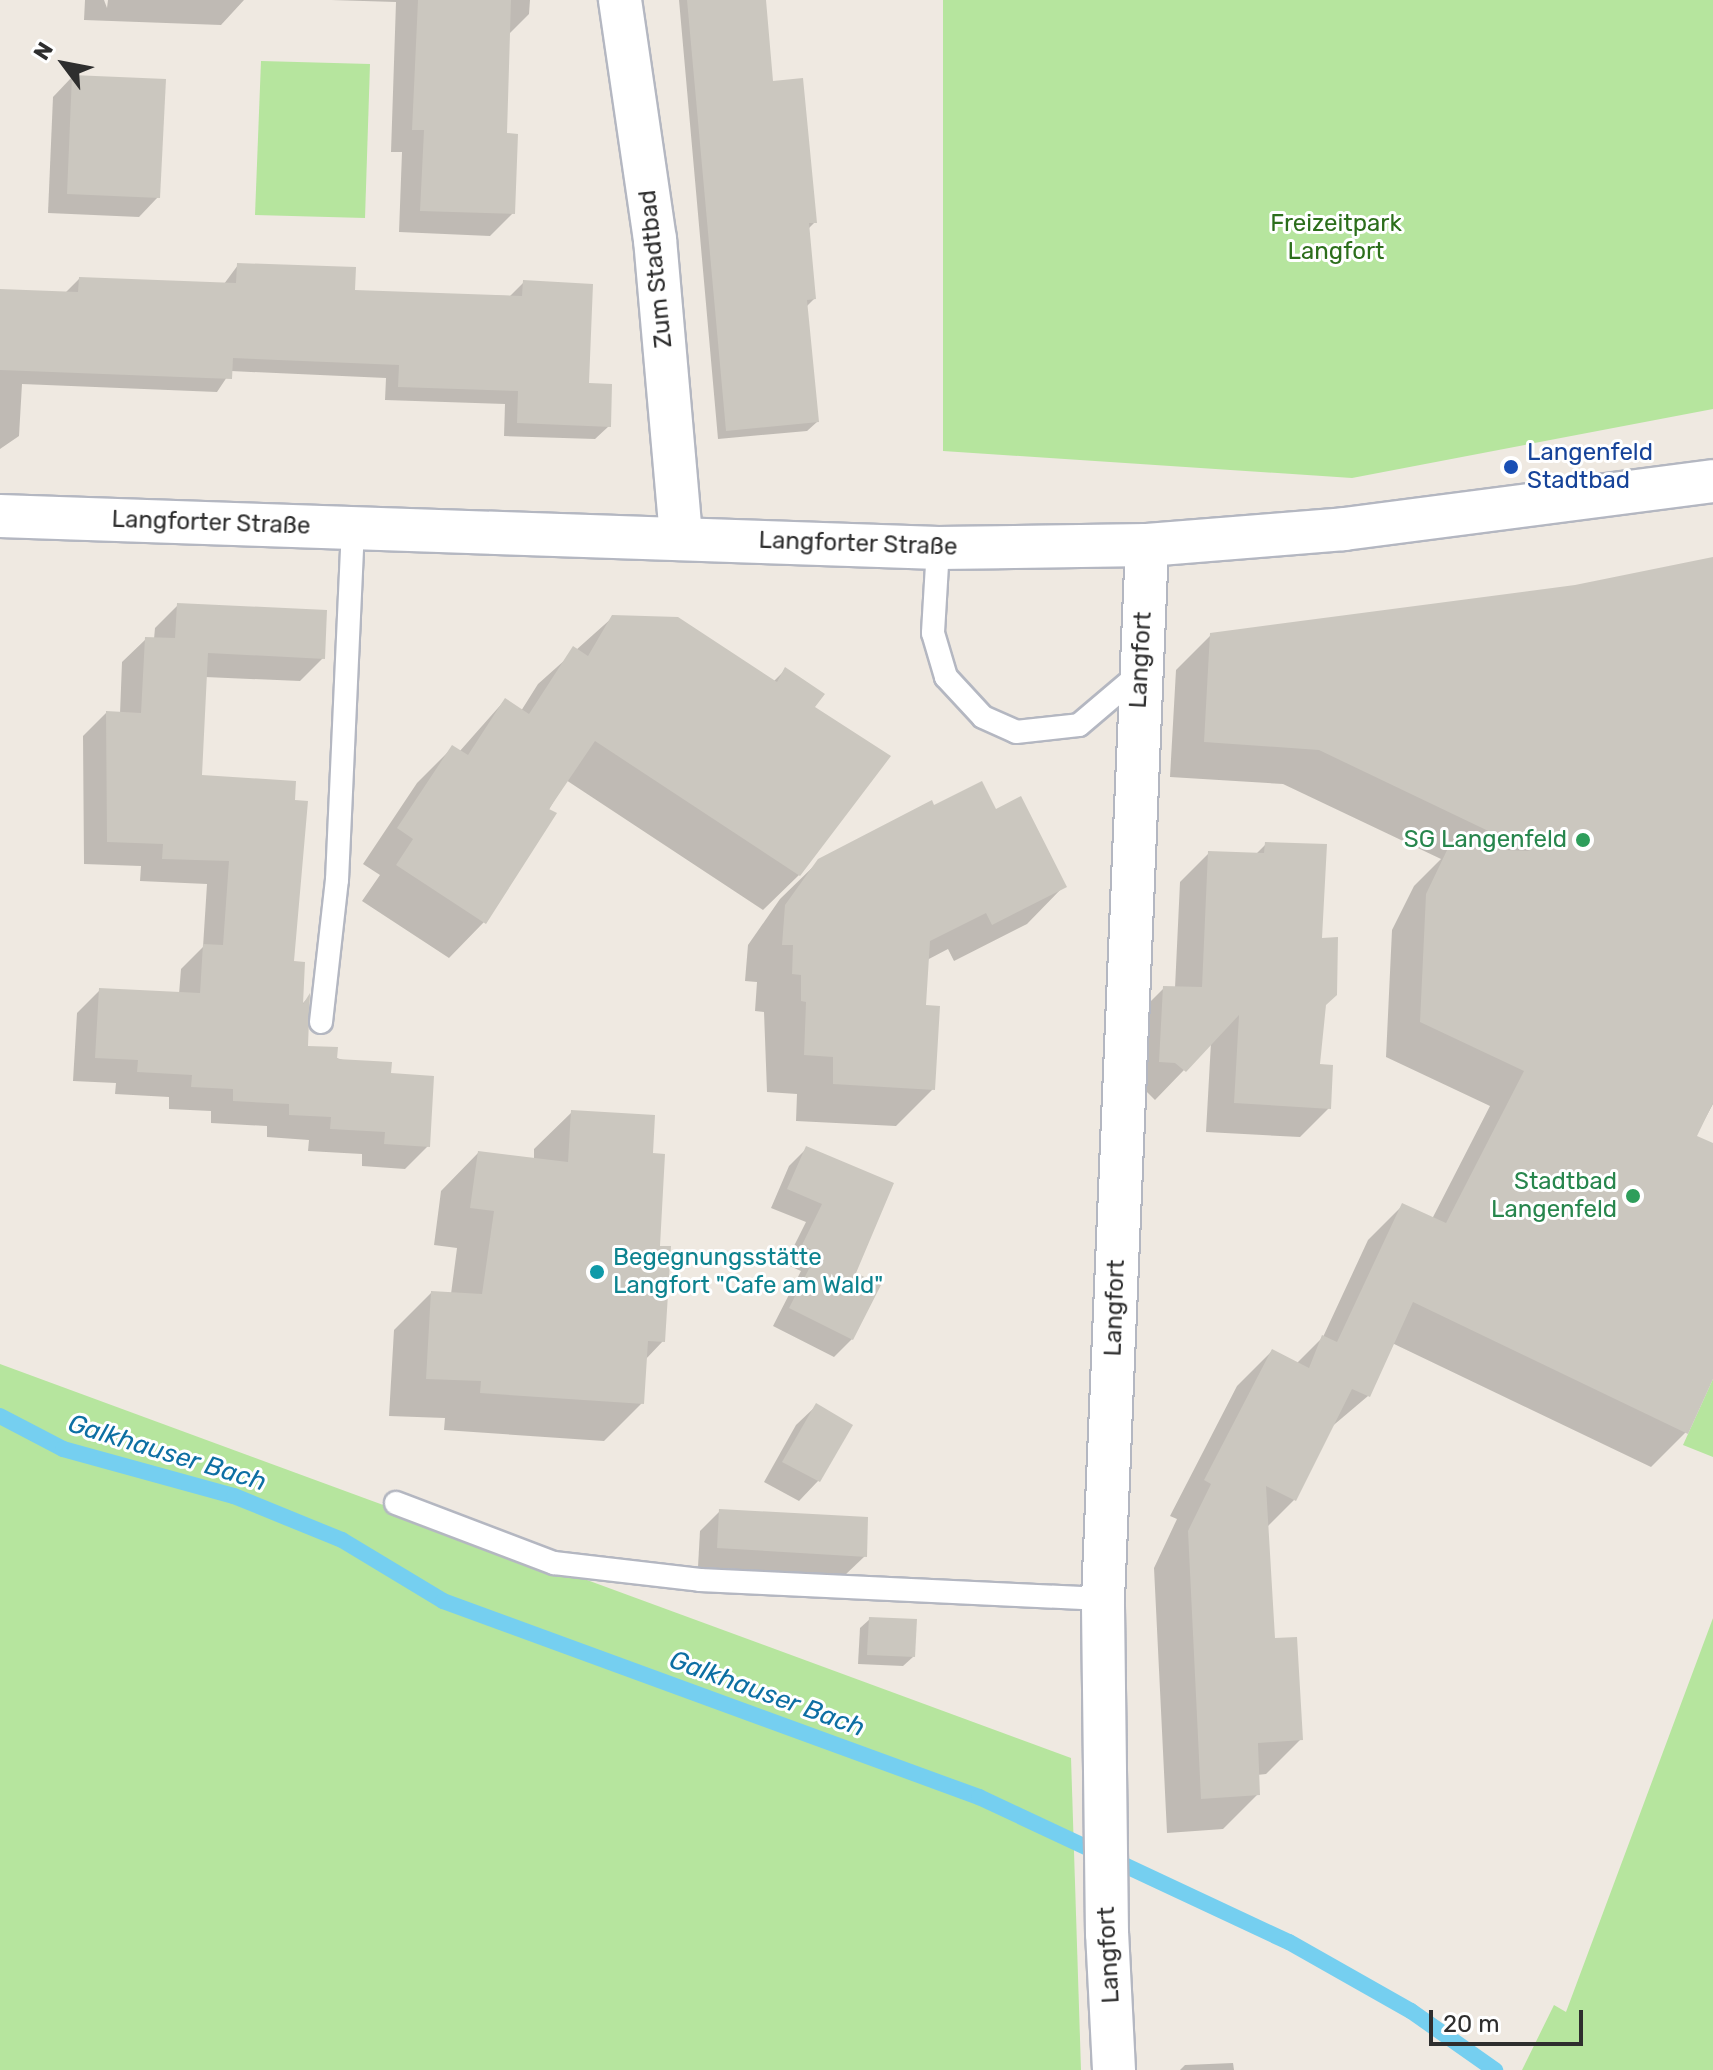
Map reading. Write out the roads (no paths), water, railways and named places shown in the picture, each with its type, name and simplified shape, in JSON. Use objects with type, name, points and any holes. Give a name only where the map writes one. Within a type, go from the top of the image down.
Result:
[{"type":"street","name":"Zum Stadtbad","points":[[620,0],[655,239],[681,539]]},
{"type":"street","name":"Langforter Straße","points":[[0,516],[938,548],[1147,545],[1344,529],[1713,481]]},
{"type":"street","name":"Langfort","points":[[1114,2070],[1107,1934],[1103,1599],[1139,674],[1147,545]]},
{"type":"lane","points":[[321,1022],[337,880],[353,528]]},
{"type":"lane","points":[[938,548],[933,633],[946,677],[983,717],[1016,732],[1079,725],[1139,674]]},
{"type":"lane","points":[[396,1503],[554,1563],[700,1580],[1103,1599]]},
{"type":"waterway","name":"Galkhauser Bach","points":[[0,1416],[63,1449],[234,1496],[342,1540],[443,1601],[979,1797],[1289,1942],[1411,2011],[1495,2070]]},
{"type":"place","name":"Langenfeld Stadtbad","points":[[1511,467]]},
{"type":"place","name":"SG Langenfeld","points":[[1583,840]]},
{"type":"place","name":"Stadtbad Langenfeld","points":[[1633,1196]]},
{"type":"place","name":"Begegnungsstätte Langfort \"Cafe am Wald\"","points":[[597,1272]]},
{"type":"park label","name":"Freizeitpark Langfort","points":[[1336,238]]}]
